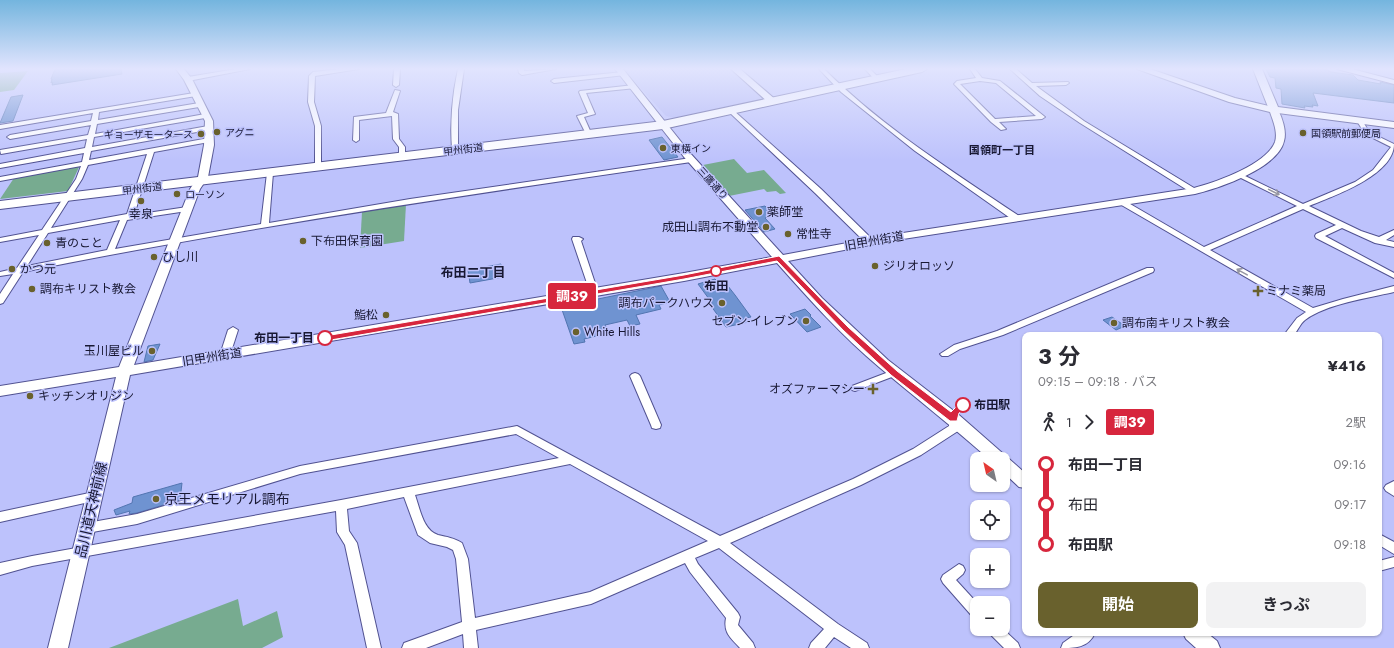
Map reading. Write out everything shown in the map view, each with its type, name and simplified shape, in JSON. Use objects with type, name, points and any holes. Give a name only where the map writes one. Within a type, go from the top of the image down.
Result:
[{"type":"highway","name":"甲州街道","points":[[2,206],[139,188],[663,126],[785,99]]},
{"type":"main road","name":"品川道天神前線","points":[[58,648],[124,372],[174,241],[199,182],[203,177],[209,140],[209,121],[196,99]]},
{"type":"main road","name":"三鷹通り","points":[[643,99],[691,160],[710,179],[779,258],[845,329],[894,373],[954,419],[991,452]]},
{"type":"main road","points":[[770,99],[773,102]]},
{"type":"main road","points":[[1230,99],[1274,110],[1394,125]]},
{"type":"main road","name":"旧甲州街道","points":[[0,391],[124,372],[594,292],[870,242],[1195,191],[1221,183],[1239,175],[1275,149],[1280,142],[1279,131],[1274,110],[1270,99]]},
{"type":"main road","points":[[1010,469],[1022,479]]},
{"type":"main road","points":[[1197,636],[1210,648]]},
{"type":"street","points":[[0,127],[162,99]]},
{"type":"street","points":[[311,99],[318,126],[318,168]]},
{"type":"street","points":[[389,114],[393,99]]},
{"type":"street","points":[[455,150],[454,134],[456,99]]},
{"type":"street","points":[[585,99],[592,114],[580,116],[589,135]]},
{"type":"street","points":[[855,99],[917,150],[1016,218]]},
{"type":"street","points":[[972,99],[1003,129]]},
{"type":"street","points":[[993,121],[1042,116],[1020,99]]},
{"type":"street","points":[[1048,99],[1082,122],[1195,191]]},
{"type":"street","points":[[10,137],[199,105]]},
{"type":"street","points":[[0,301],[79,179],[85,164],[97,110]]},
{"type":"street","points":[[730,111],[818,191],[870,242]]},
{"type":"street","points":[[356,140],[356,118],[395,114],[396,139],[402,147],[402,157]]},
{"type":"street","points":[[0,153],[205,116]]},
{"type":"street","points":[[1203,250],[1306,207],[1357,183],[1375,171],[1394,147],[1367,133],[1360,121]]},
{"type":"street","points":[[0,153],[19,124]]},
{"type":"street","points":[[0,166],[208,128]]},
{"type":"street","points":[[0,180],[209,140]]},
{"type":"street","points":[[110,252],[117,234],[127,217],[130,215],[151,151]]},
{"type":"street","points":[[0,274],[110,252],[410,201],[691,160]]},
{"type":"street","points":[[265,226],[270,173]]},
{"type":"street","points":[[1239,175],[1344,226],[1394,245]]},
{"type":"street","points":[[1122,203],[1313,312]]},
{"type":"street","points":[[0,240],[127,217],[187,209]]},
{"type":"street","points":[[1344,226],[1318,236],[1394,276]]},
{"type":"street","points":[[1378,240],[1394,232]]},
{"type":"street","points":[[578,239],[576,239],[583,251],[594,292]]},
{"type":"street","points":[[945,354],[956,348],[1000,333],[1150,270]]},
{"type":"street","points":[[1290,332],[1302,318],[1313,312],[1352,299],[1394,289]]},
{"type":"street","points":[[225,355],[233,330]]},
{"type":"street","points":[[855,388],[894,373]]},
{"type":"street","points":[[635,376],[656,425]]},
{"type":"street","points":[[409,648],[468,626],[591,598],[857,482],[916,452],[954,428],[954,419]]},
{"type":"street","points":[[87,528],[137,519],[300,470],[517,430],[720,542],[833,628],[862,648]]},
{"type":"street","points":[[0,569],[81,552],[341,505],[570,460]]},
{"type":"street","points":[[1394,486],[1390,488],[1394,490]]},
{"type":"street","points":[[408,492],[422,531],[434,539],[450,542],[458,547],[462,559],[471,648]]},
{"type":"street","points":[[0,517],[94,497]]},
{"type":"street","points":[[341,505],[343,532],[351,543],[374,648]]},
{"type":"street","points":[[1382,541],[1394,549]]},
{"type":"street","points":[[688,556],[694,568],[733,617],[731,627],[748,648]]},
{"type":"street","points":[[1382,565],[1394,562]]},
{"type":"street","points":[[959,570],[947,580],[970,605]]},
{"type":"street","points":[[816,648],[833,628]]},
{"type":"street","points":[[1001,636],[1013,648]]},
{"type":"street","points":[[1068,648],[1084,636]]},
{"type":"shaded area","points":[[651,99],[763,99],[675,118],[666,116]]},
{"type":"green space","points":[[734,159],[747,173],[764,170],[786,193],[780,194],[776,191],[767,192],[764,189],[729,196],[703,165]]},
{"type":"green space","points":[[80,165],[68,191],[0,199],[14,178]]},
{"type":"green space","points":[[406,204],[404,241],[360,248],[362,212]]},
{"type":"green space","points":[[238,599],[243,626],[277,611],[283,637],[262,648],[109,648]]},
{"type":"building","points":[[10,99],[21,99],[13,121],[0,123]]},
{"type":"building","points":[[1282,99],[1315,99],[1318,106],[1304,106],[1305,108],[1282,104]]},
{"type":"building","points":[[1364,99],[1394,99],[1394,103]]},
{"type":"building","name":"東横イン","points":[[662,137],[678,157],[664,160],[649,140]]},
{"type":"building","points":[[765,206],[773,215],[765,218],[775,229],[764,232],[745,210]]},
{"type":"building","points":[[501,264],[503,277],[470,283],[468,270]]},
{"type":"building","name":"調布パークハウス","points":[[715,279],[718,282],[724,281],[735,295],[751,317],[745,318],[748,322],[726,327],[709,303],[712,303],[698,284]]},
{"type":"building","points":[[661,286],[670,302],[659,305],[661,309],[636,315],[640,324],[630,326],[627,320],[605,325],[609,333],[584,339],[585,342],[574,344],[560,304],[593,298],[593,300]]},
{"type":"building","name":"セブン-イレブン","points":[[805,309],[821,327],[807,332],[790,314]]},
{"type":"building","name":"調布南キリスト教会","points":[[1112,317],[1125,326],[1116,330],[1103,320]]},
{"type":"building","name":"玉川屋ビル","points":[[160,344],[153,360],[144,362],[148,346]]},
{"type":"building","name":"京王メモリアル調布","points":[[182,483],[180,500],[137,513],[129,514],[130,511],[116,515],[114,510],[132,503],[133,497]]},
{"type":"bus line","name":"調39","points":[[325,338],[684,277],[779,258],[845,329],[894,373],[954,419],[955,412],[963,405]]},
{"type":"place","name":"アグニ","points":[[217,132]]},
{"type":"place","name":"国領駅前郵便局","points":[[1303,133]]},
{"type":"place","name":"ギョーザモータース","points":[[201,134]]},
{"type":"place","name":"東横イン","points":[[663,148]]},
{"type":"place","name":"ローソン","points":[[177,194]]},
{"type":"place","name":"幸泉","points":[[141,201]]},
{"type":"place","name":"薬師堂","points":[[759,212]]},
{"type":"place","name":"成田山調布不動堂","points":[[766,227]]},
{"type":"place","name":"常性寺","points":[[788,234]]},
{"type":"place","name":"下布田保育園","points":[[303,241]]},
{"type":"place","name":"青のこと","points":[[47,243]]},
{"type":"place","name":"ひし川","points":[[154,257]]},
{"type":"place","name":"ジリオロッソ","points":[[875,266]]},
{"type":"place","name":"かつ元","points":[[12,269]]},
{"type":"place","name":"布田","points":[[716,271]]},
{"type":"place","name":"調布キリスト教会","points":[[32,289]]},
{"type":"place","name":"ミナミ薬局","points":[[1258,291]]},
{"type":"place","name":"調布パークハウス","points":[[722,303]]},
{"type":"place","name":"鮨松","points":[[386,315]]},
{"type":"place","name":"セブン-イレブン","points":[[806,321]]},
{"type":"place","name":"調布南キリスト教会","points":[[1114,323]]},
{"type":"place","name":"White Hills","points":[[576,332]]},
{"type":"place","name":"布田一丁目","points":[[325,338]]},
{"type":"place","name":"玉川屋ビル","points":[[152,351]]},
{"type":"place","name":"オズファーマシー","points":[[873,389]]},
{"type":"place","name":"キッチンオリジン","points":[[30,396]]},
{"type":"place","name":"布田駅","points":[[963,405]]},
{"type":"place","name":"京王メモリアル調布","points":[[156,499]]},
{"type":"district","name":"国領町一丁目","points":[[1002,150]]},
{"type":"district","name":"布田二丁目","points":[[473,272]]}]
